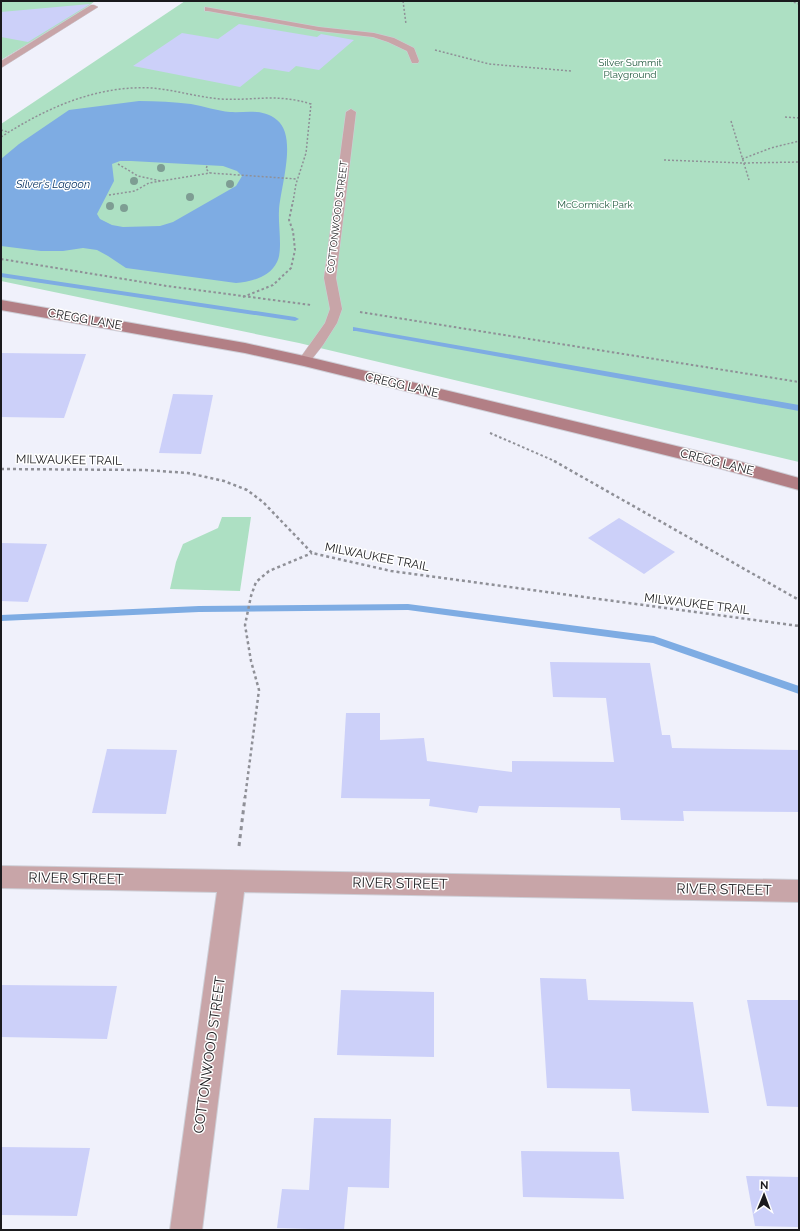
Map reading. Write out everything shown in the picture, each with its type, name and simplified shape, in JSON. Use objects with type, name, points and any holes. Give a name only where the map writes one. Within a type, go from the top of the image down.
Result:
[{"type":"street","name":"CREGG LANE","points":[[1,305],[245,348],[304,361],[704,458],[799,484]]},
{"type":"street","name":"RIVER STREET","points":[[1,877],[799,891]]},
{"type":"street","name":"COTTONWOOD STREET","points":[[186,1230],[232,880]]},
{"type":"lane","points":[[1,65],[94,7]]},
{"type":"lane","points":[[208,9],[319,29],[374,35],[391,40],[411,50],[415,61]]},
{"type":"lane","name":"COTTONWOOD STREET","points":[[304,361],[319,342],[336,309],[330,278],[351,112]]},
{"type":"path","points":[[790,1],[799,4]]},
{"type":"path","points":[[430,49],[489,64],[571,71]]},
{"type":"path","points":[[1,137],[24,122],[61,103],[130,88],[168,90],[220,99],[290,98],[311,104],[306,153],[297,179],[289,220],[293,231],[295,250],[291,268],[273,285],[242,297]]},
{"type":"path","points":[[785,117],[799,118]]},
{"type":"path","points":[[731,121],[749,180]]},
{"type":"path","points":[[1,130],[8,132]]},
{"type":"path","points":[[742,159],[771,148],[799,141]]},
{"type":"path","points":[[664,160],[743,163],[799,162]]},
{"type":"path","points":[[118,164],[125,170],[151,179],[166,181]]},
{"type":"path","points":[[207,166],[206,169],[210,173]]},
{"type":"path","points":[[109,195],[135,191],[149,183],[210,173],[297,179]]},
{"type":"path","points":[[1,260],[242,297],[308,305]]},
{"type":"path","points":[[357,312],[799,382]]},
{"type":"path","points":[[486,431],[564,465],[799,600]]},
{"type":"path","name":"MILWAUKEE TRAIL","points":[[1,468],[145,470],[188,473],[224,481],[247,490],[263,502],[312,553],[391,571],[799,626]]},
{"type":"path","points":[[238,846],[259,690],[251,661],[245,624],[251,596],[256,582],[269,571],[312,553]]},
{"type":"green space","points":[[1,1],[95,1],[77,15],[1,60]]},
{"type":"green space","name":"McCormick Park","points":[[185,1],[799,1],[799,462],[299,343],[1,281],[1,124]]},
{"type":"green space","points":[[222,517],[251,517],[240,591],[170,589],[176,562],[183,544],[218,528]]},
{"type":"water","name":"Silver's Lagoon","points":[[139,101],[159,101],[191,104],[220,111],[260,112],[277,120],[283,128],[287,150],[279,211],[280,251],[274,267],[260,278],[236,283],[126,268],[97,250],[83,248],[63,251],[41,251],[1,246],[1,159],[19,144],[69,110]],"holes":[[[120,161],[223,166],[237,171],[242,176],[236,186],[173,222],[160,226],[123,227],[112,225],[100,219],[97,214],[114,181],[112,164]]]},
{"type":"building","points":[[90,4],[28,42],[1,37],[1,12]]},
{"type":"building","points":[[239,24],[317,37],[321,34],[354,40],[319,70],[296,66],[289,72],[264,68],[240,87],[133,66],[182,33],[218,39]]},
{"type":"building","points":[[1,353],[86,354],[64,418],[1,417]]},
{"type":"building","points":[[173,394],[213,395],[201,454],[159,453]]},
{"type":"building","points":[[619,518],[675,552],[644,574],[588,538]]},
{"type":"building","points":[[1,543],[47,544],[28,602],[1,601]]},
{"type":"building","points":[[550,662],[650,663],[662,735],[670,735],[672,748],[799,750],[799,812],[683,811],[684,821],[621,820],[620,808],[479,806],[477,813],[429,806],[430,799],[341,798],[346,713],[380,713],[380,740],[424,738],[427,761],[512,772],[512,761],[614,762],[606,698],[553,697]]},
{"type":"building","points":[[107,749],[177,750],[166,814],[92,813]]},
{"type":"building","points":[[540,978],[586,979],[588,1000],[693,1002],[709,1113],[632,1111],[630,1089],[547,1088]]},
{"type":"building","points":[[1,985],[117,986],[107,1039],[1,1037]]},
{"type":"building","points":[[341,990],[434,992],[434,1057],[337,1055]]},
{"type":"building","points":[[747,1000],[799,1000],[799,1107],[767,1106]]},
{"type":"building","points":[[314,1118],[391,1119],[389,1188],[348,1187],[344,1230],[277,1228],[282,1189],[309,1190]]},
{"type":"building","points":[[1,1147],[90,1148],[77,1216],[1,1215]]},
{"type":"building","points":[[521,1151],[619,1152],[624,1199],[523,1197]]},
{"type":"building","points":[[746,1176],[799,1177],[799,1227],[755,1226]]},
{"type":"waterway","points":[[1,275],[295,319]]},
{"type":"waterway","points":[[356,329],[799,408]]},
{"type":"waterway","points":[[1,618],[199,609],[408,607],[654,640],[799,690]]},
{"type":"park label","name":"Silver Summit Playground","points":[[630,68]]}]
